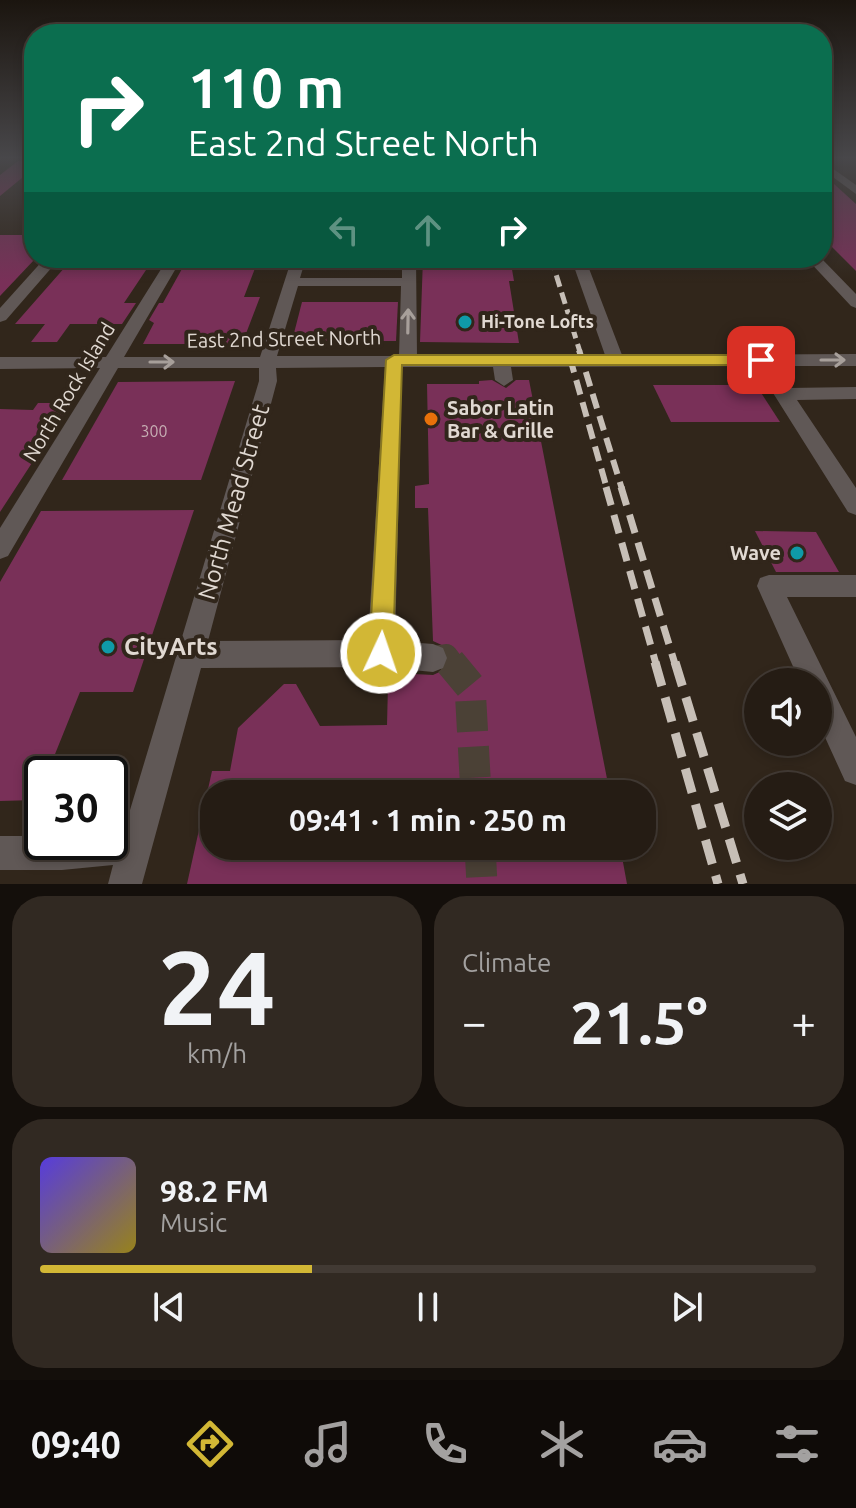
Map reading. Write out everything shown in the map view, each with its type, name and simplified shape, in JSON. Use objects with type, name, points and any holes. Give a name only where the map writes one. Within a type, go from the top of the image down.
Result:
[{"type":"street","points":[[0,317],[44,268]]},
{"type":"street","name":"North Rock Island","points":[[0,549],[169,268]]},
{"type":"street","name":"North Mead Street","points":[[125,884],[268,381],[267,361],[296,268]]},
{"type":"street","points":[[381,653],[409,268]]},
{"type":"street","points":[[582,268],[615,360]]},
{"type":"street","points":[[823,268],[856,303]]},
{"type":"street","points":[[292,282],[408,282]]},
{"type":"street","points":[[501,360],[504,380]]},
{"type":"street","points":[[761,360],[856,506]]},
{"type":"street","name":"East 2nd Street North","points":[[0,363],[856,360]]},
{"type":"street","points":[[783,394],[856,393]]},
{"type":"street","points":[[807,668],[769,586],[856,586]]},
{"type":"street","points":[[190,655],[381,653],[433,658]]},
{"type":"street","points":[[832,719],[856,770]]},
{"type":"street","points":[[0,853],[62,853],[135,846]]},
{"type":"building","points":[[832,199],[851,199],[856,204],[856,271],[832,247]]},
{"type":"building","points":[[0,235],[24,235],[24,268],[26,268],[0,296]]},
{"type":"building","points":[[64,268],[147,268],[124,303],[136,303],[122,324],[70,324],[57,342],[31,342],[45,324],[15,324]]},
{"type":"building","points":[[182,268],[255,268],[244,297],[260,297],[242,344],[143,344],[154,323],[149,320],[159,303],[163,303]]},
{"type":"building","points":[[423,268],[512,268],[514,281],[509,281],[519,343],[420,342]]},
{"type":"building","points":[[302,302],[398,302],[396,341],[292,341]]},
{"type":"building","points":[[492,380],[506,388],[516,380],[529,380],[607,780],[210,780],[212,771],[230,771],[238,728],[284,684],[296,684],[320,726],[387,725],[388,684],[395,684],[395,673],[433,675],[446,669],[450,659],[446,647],[433,641],[428,508],[415,508],[415,486],[429,484],[427,384],[479,384],[479,381]]},
{"type":"building","points":[[235,381],[201,480],[62,480],[118,382]]},
{"type":"building","points":[[653,385],[756,385],[780,422],[671,422]]},
{"type":"building","points":[[38,403],[71,403],[0,512],[0,409],[33,410]]},
{"type":"building","points":[[194,510],[133,692],[80,692],[54,756],[24,756],[24,800],[0,801],[0,582],[41,511]]},
{"type":"building","name":"Wave","points":[[755,531],[816,532],[839,572],[776,572]]},
{"type":"building","points":[[200,825],[200,860],[623,860],[627,884],[187,884]]},
{"type":"tunnel","points":[[433,658],[446,656],[452,664]]},
{"type":"tunnel","points":[[450,662],[470,686],[475,780]]},
{"type":"tunnel","points":[[481,860],[482,884]]},
{"type":"railway","points":[[554,268],[580,352]]},
{"type":"railway","points":[[579,350],[622,489]]},
{"type":"railway","points":[[570,358],[607,489]]},
{"type":"railway","points":[[606,487],[656,664]]},
{"type":"railway","points":[[621,487],[675,664]]},
{"type":"railway","points":[[655,662],[718,884]]},
{"type":"railway","points":[[675,662],[743,884]]},
{"type":"place","name":"Hi-Tone Lofts","points":[[465,322]]},
{"type":"place","name":"Sabor Latin Bar & Grille","points":[[431,419]]},
{"type":"place","name":"Wave","points":[[797,553]]},
{"type":"place","name":"CityArts","points":[[108,647]]},
{"type":"route","points":[[381,653],[394,360],[761,360]]}]
